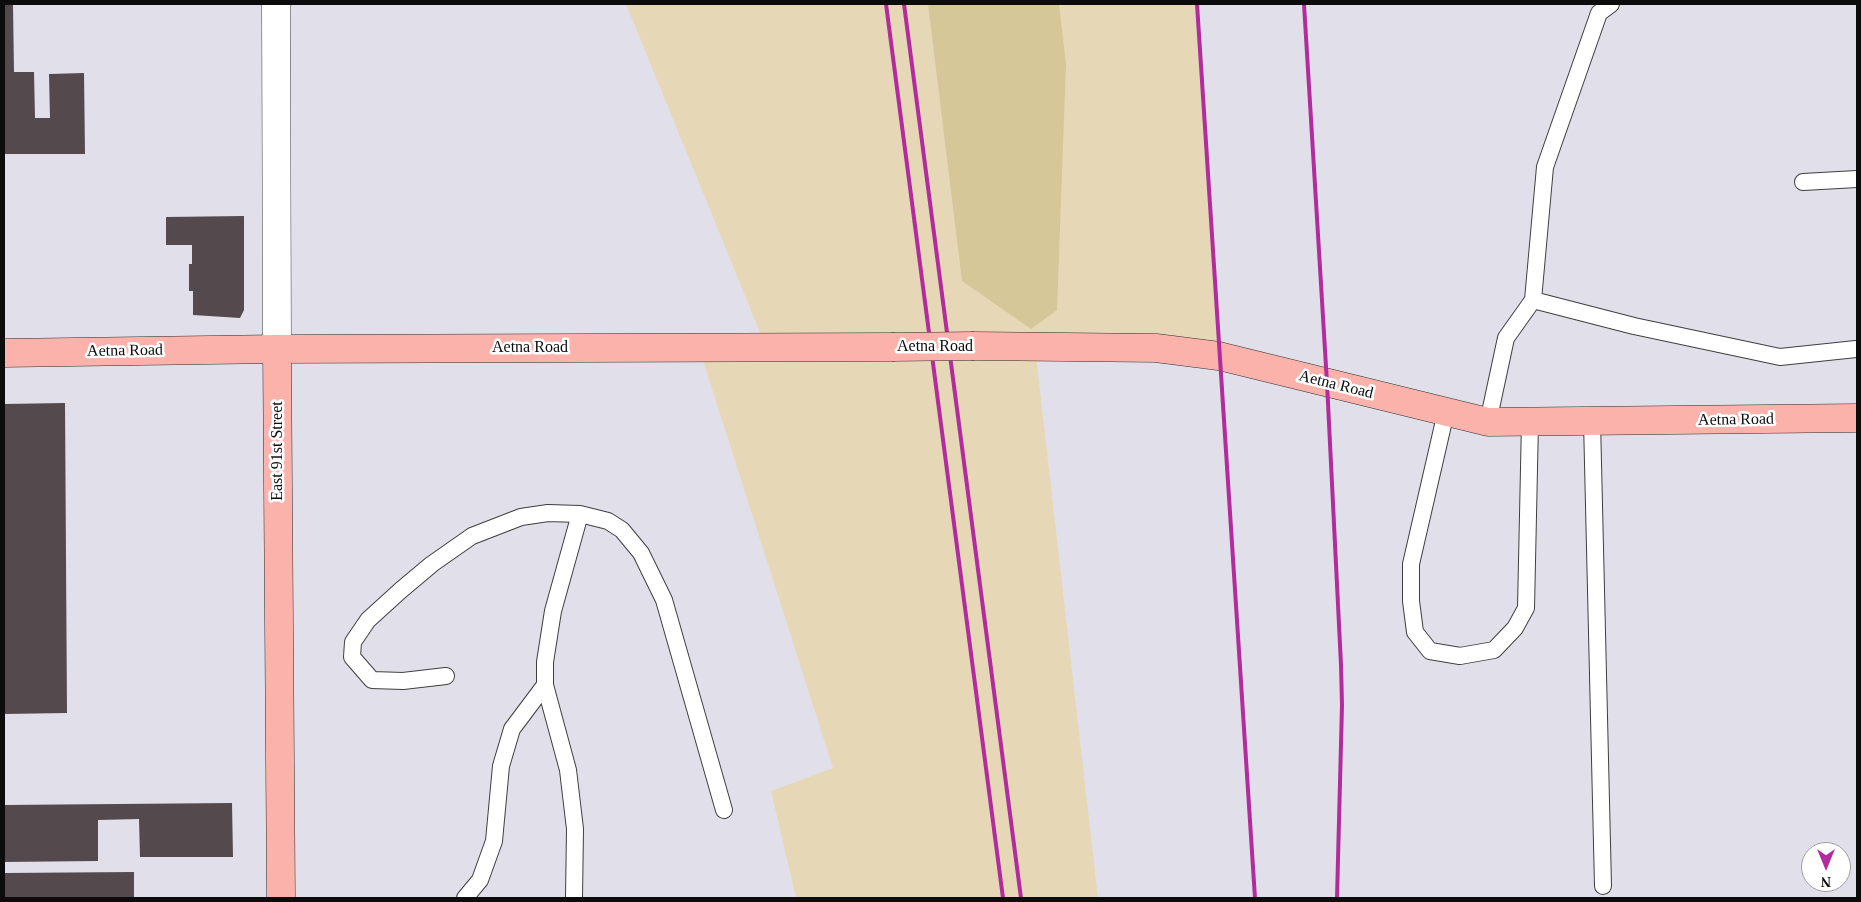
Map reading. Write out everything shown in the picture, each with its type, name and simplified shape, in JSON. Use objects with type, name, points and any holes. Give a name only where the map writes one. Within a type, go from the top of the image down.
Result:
[{"type":"street","name":"East 91st Street","points":[[276,4],[281,898]]},
{"type":"street","name":"Aetna Road","points":[[4,353],[277,349],[974,346],[1156,348],[1219,356],[1488,422],[1857,418]]},
{"type":"lane","points":[[1488,422],[1506,338],[1533,300],[1545,167],[1599,13],[1611,4]]},
{"type":"lane","points":[[1803,182],[1857,179]]},
{"type":"lane","points":[[1533,300],[1634,326],[1780,357],[1856,349]]},
{"type":"lane","points":[[1446,412],[1411,564],[1411,601],[1415,632],[1430,651],[1460,656],[1494,650],[1515,628],[1526,608],[1530,422]]},
{"type":"lane","points":[[1592,421],[1603,886]]},
{"type":"lane","points":[[446,676],[403,681],[372,680],[352,658],[353,642],[368,620],[401,590],[432,564],[472,536],[521,517],[548,513],[580,514],[608,521],[622,530],[641,553],[664,600],[724,810]]},
{"type":"lane","points":[[574,898],[575,829],[568,770],[545,685],[548,640],[553,611],[580,514]]},
{"type":"lane","points":[[465,898],[480,880],[494,841],[501,766],[512,729],[545,685]]},
{"type":"shaded area","points":[[4,4],[1857,4],[1857,898],[4,898]]},
{"type":"shaded area","points":[[626,4],[1197,4],[1219,356],[1035,347],[1098,898],[796,898],[771,791],[833,768],[699,348],[766,347]]},
{"type":"shaded area","points":[[928,4],[1059,4],[1066,64],[1057,310],[1031,329],[962,281]]},
{"type":"building","points":[[4,4],[13,4],[14,72],[34,72],[35,118],[50,118],[49,74],[84,73],[85,154],[4,154]]},
{"type":"building","points":[[244,216],[244,310],[240,318],[193,315],[193,291],[189,291],[189,264],[192,264],[192,245],[166,245],[166,217]]},
{"type":"building","points":[[65,403],[67,713],[4,714],[4,404]]},
{"type":"building","points":[[232,803],[233,857],[140,857],[139,819],[98,820],[98,861],[4,862],[4,805]]},
{"type":"building","points":[[134,872],[134,898],[4,898],[4,873]]},
{"type":"railway","points":[[886,4],[1003,898]]},
{"type":"railway","points":[[904,4],[1021,898]]},
{"type":"railway","points":[[1197,4],[1255,898]]},
{"type":"railway","points":[[1304,4],[1327,383],[1341,665],[1342,705],[1337,898]]}]
